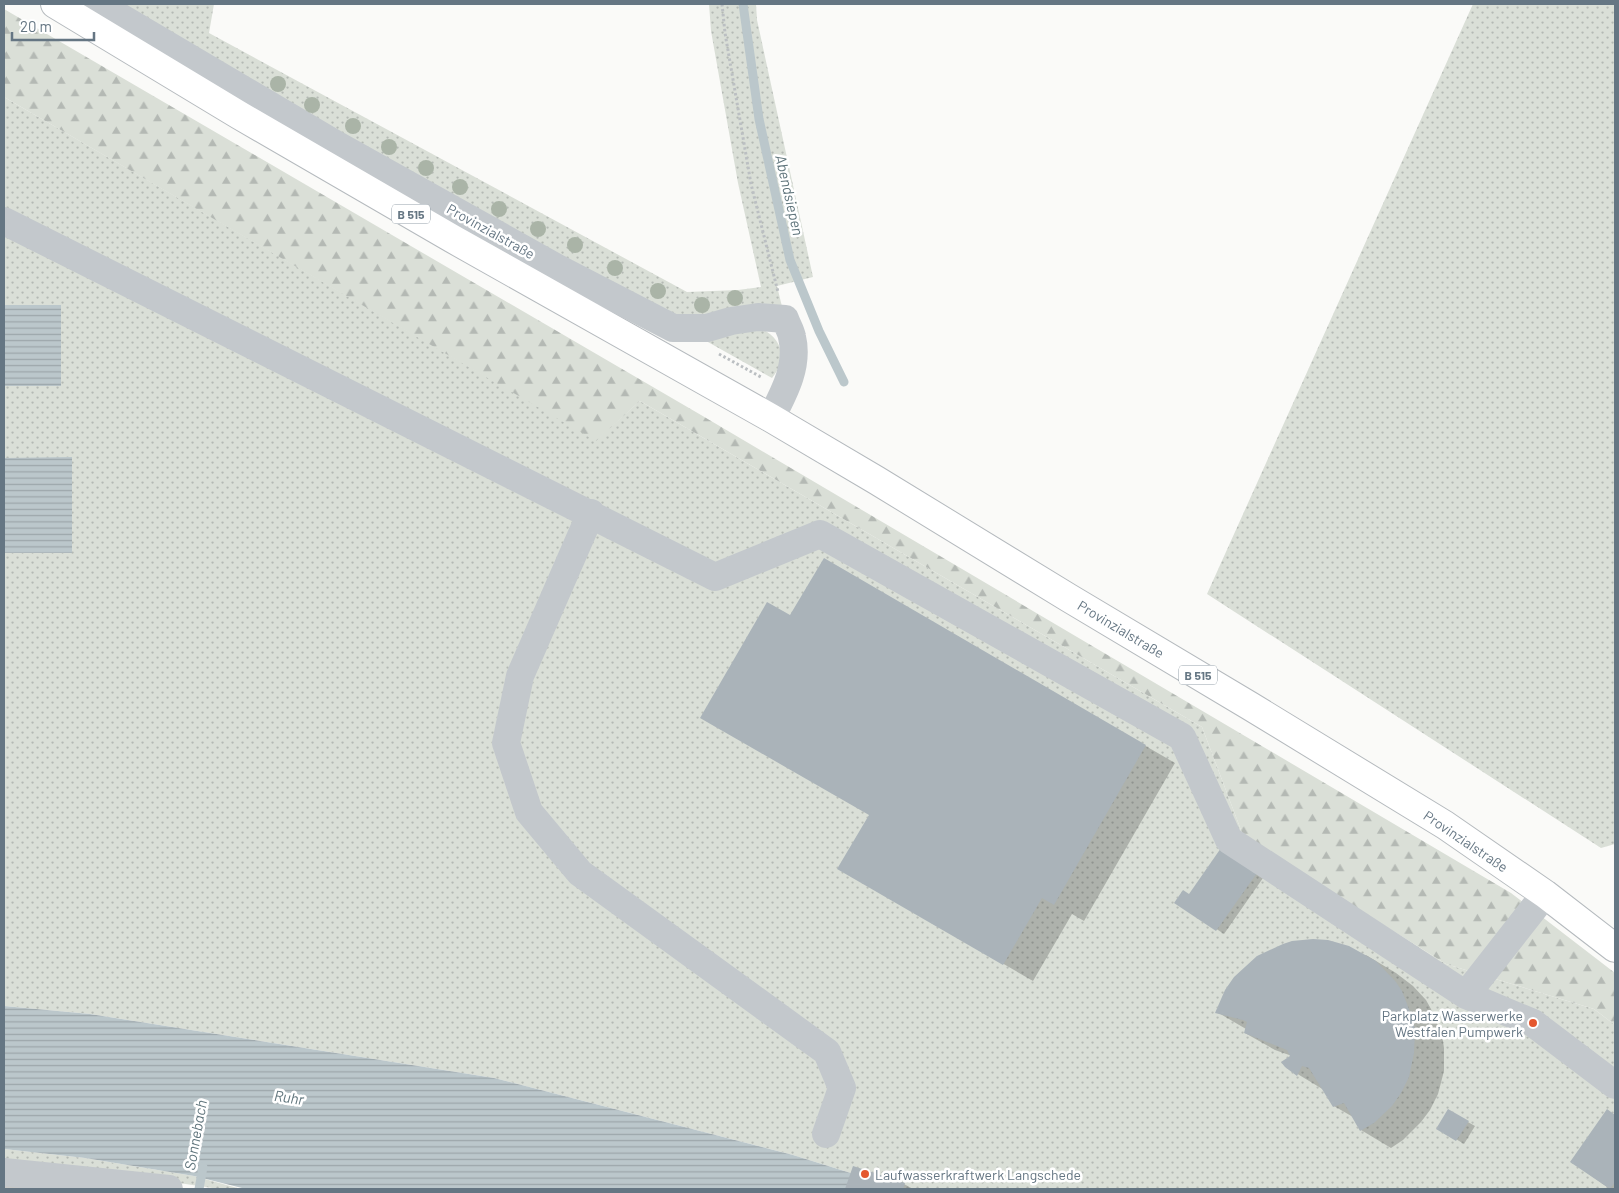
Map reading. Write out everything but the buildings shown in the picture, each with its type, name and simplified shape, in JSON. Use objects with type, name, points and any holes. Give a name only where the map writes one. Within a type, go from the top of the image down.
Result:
[{"type":"main road","name":"Provinzialstraße","points":[[55,4],[239,115],[453,239],[771,418],[1250,706],[1436,820],[1545,894],[1615,948]]},
{"type":"street","name":"Provinzialstraße","points":[[98,4],[337,145],[559,270],[673,328],[707,328],[731,321],[758,317],[785,319]]},
{"type":"street","points":[[4,221],[715,577],[820,534],[1182,737],[1229,840],[1466,995],[1533,1023],[1615,1085]]},
{"type":"street","points":[[771,418],[786,391],[793,364],[792,338],[785,319]]},
{"type":"street","points":[[590,514],[520,676],[506,743],[530,812],[580,873],[827,1052],[842,1088],[826,1134]]},
{"type":"street","points":[[1466,995],[1545,894]]},
{"type":"street","points":[[4,1172],[170,1189]]},
{"type":"path","points":[[722,4],[725,33],[752,184],[785,319]]},
{"type":"path","points":[[716,352],[786,391]]},
{"type":"green space","points":[[98,4],[214,4],[209,33],[687,292],[761,287],[738,183],[711,31],[709,4],[756,4],[757,20],[813,277],[777,286],[785,319],[673,328]]},
{"type":"green space","points":[[1473,4],[1615,4],[1615,844],[1601,848],[1207,594]]},
{"type":"green space","points":[[4,9],[701,415],[1511,893],[1615,973],[1615,1025],[1594,1009],[1446,964],[1244,838],[1202,727],[640,401],[596,441],[4,97]]},
{"type":"green space","points":[[4,97],[596,440],[640,401],[1202,727],[1244,838],[1446,964],[1594,1009],[1615,1025],[1615,1189],[902,1189],[793,1155],[494,1078],[90,1014],[4,1006],[4,553],[72,552],[72,458],[4,458],[4,386],[61,385],[61,305],[4,305]]},
{"type":"green space","points":[[762,329],[775,338],[781,350],[780,364],[772,378],[699,337]]},
{"type":"green space","points":[[4,1149],[85,1158],[194,1176],[241,1189],[219,1189],[4,1164]]},
{"type":"water","points":[[4,305],[61,305],[61,386],[4,386]]},
{"type":"water","points":[[72,457],[72,553],[4,553],[4,458]]},
{"type":"water","name":"Ruhr","points":[[4,1006],[90,1014],[494,1078],[793,1155],[902,1189],[246,1189],[194,1176],[85,1158],[4,1149]]},
{"type":"waterway","name":"Abendsiepen","points":[[743,4],[759,119],[790,260],[819,331],[844,382]]},
{"type":"waterway","name":"Sonnebach","points":[[199,1189],[203,1167]]},
{"type":"place","name":"Parkplatz Wasserwerke Westfalen Pumpwerk","points":[[1533,1023]]},
{"type":"place","name":"Laufwasserkraftwerk Langschede","points":[[865,1174]]}]
